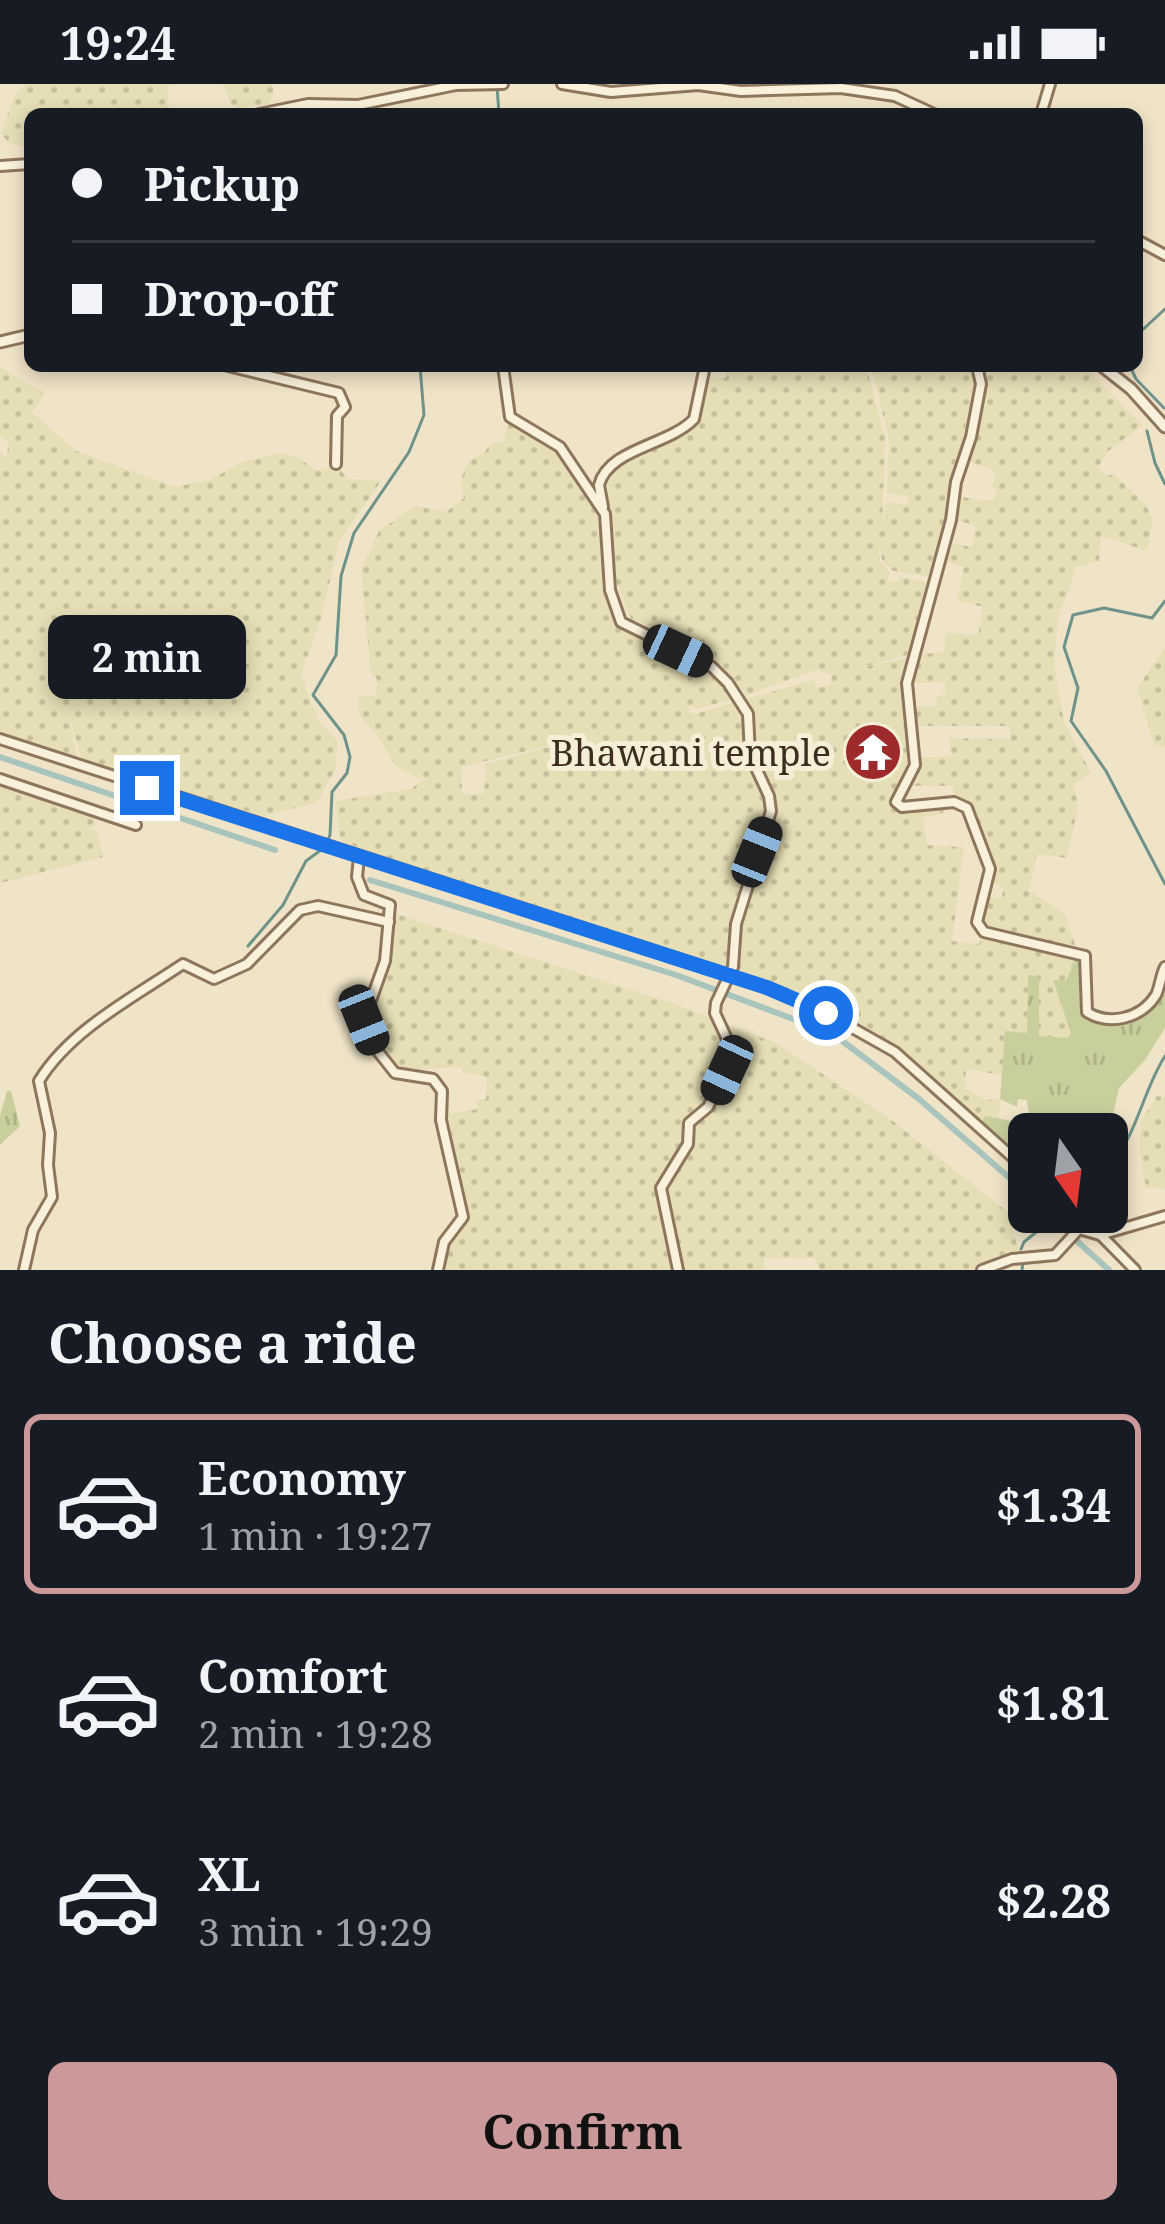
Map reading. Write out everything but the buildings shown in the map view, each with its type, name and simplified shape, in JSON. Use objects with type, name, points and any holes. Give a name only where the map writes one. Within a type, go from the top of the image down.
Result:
[{"type":"street","points":[[289,108],[358,105],[456,85],[503,84]]},
{"type":"street","points":[[562,84],[611,92],[698,85],[741,91],[841,88],[895,96],[921,108]]},
{"type":"street","points":[[252,372],[339,394],[345,407],[337,416],[336,464]]},
{"type":"street","points":[[504,372],[510,417],[560,447],[605,514]]},
{"type":"street","points":[[678,1270],[661,1188],[688,1144],[689,1123],[708,1107],[727,1070],[727,1039],[715,1013],[716,1003],[734,967],[736,925],[771,812],[769,796],[750,755],[748,714],[728,683],[712,667],[621,622],[610,590],[599,485],[602,475],[628,453],[659,444],[694,419],[704,372]]},
{"type":"street","points":[[978,372],[981,384],[971,437],[908,683],[915,765],[896,802],[902,807],[954,802],[968,808],[990,869],[977,922],[984,932],[1085,956],[1087,1012],[1101,1021],[1122,1021],[1155,997],[1165,967]]},
{"type":"street","points":[[1110,372],[1165,427]]},
{"type":"street","points":[[0,739],[726,981],[768,988],[826,1013],[895,1052],[1008,1153]]},
{"type":"street","points":[[0,779],[136,825]]},
{"type":"street","points":[[359,856],[357,877],[364,895],[390,905],[385,961],[364,1020],[376,1049],[395,1073],[434,1078],[442,1091],[442,1120],[463,1217],[444,1242],[438,1270]]},
{"type":"street","points":[[24,1270],[33,1230],[52,1197],[50,1133],[38,1081],[50,1062],[105,1012],[183,964],[214,979],[248,964],[300,910],[317,906],[388,922]]},
{"type":"street","points":[[1100,1235],[1165,1216]]},
{"type":"street","points":[[982,1270],[1012,1259],[1055,1255],[1079,1229],[1100,1235],[1135,1270]]},
{"type":"shaded area","points":[[25,84],[176,84],[168,87],[169,108],[24,108],[24,146],[9,143],[1,134],[14,97]]},
{"type":"shaded area","points":[[223,84],[273,84],[269,103],[238,108]]},
{"type":"shaded area","points":[[0,367],[45,394],[32,412],[76,451],[175,487],[209,480],[245,461],[280,453],[299,458],[315,470],[338,467],[348,479],[381,481],[339,542],[322,615],[301,674],[317,718],[338,742],[335,770],[317,802],[264,816],[82,762],[68,709],[77,757],[0,731],[0,450],[6,460],[9,441],[0,436]]},
{"type":"shaded area","points":[[726,372],[868,372],[885,438],[882,529],[886,502],[907,504],[908,496],[887,493],[889,439],[872,372],[974,372],[944,538],[930,577],[893,571],[882,560],[879,544],[880,561],[890,573],[888,581],[897,582],[900,577],[929,583],[907,655],[859,668],[906,658],[908,772],[893,805],[904,809],[942,806],[944,814],[923,817],[927,845],[964,847],[952,941],[979,944],[982,936],[1077,955],[1066,981],[1053,981],[1071,1035],[1039,1036],[1039,978],[1028,976],[1027,1034],[1005,1031],[1002,1075],[966,1069],[965,1088],[986,1100],[1000,1099],[999,1119],[985,1117],[982,1123],[884,1038],[845,1013],[794,991],[455,884],[341,841],[335,801],[411,789],[426,778],[395,766],[360,716],[358,697],[376,695],[377,679],[371,674],[361,570],[379,531],[415,506],[446,512],[464,498],[460,481],[469,461],[491,443],[503,443],[510,419],[558,450],[573,470],[602,526],[602,589],[617,625],[715,674],[736,699],[695,709],[691,705],[688,712],[695,714],[814,680],[817,688],[830,685],[832,675],[816,670],[747,695],[717,663],[683,640],[631,619],[615,579],[608,486],[615,467],[686,431],[700,415],[708,377],[726,378]],"holes":[[[601,733],[486,764],[484,794],[462,794],[461,767]]]},
{"type":"shaded area","points":[[984,372],[1090,372],[1143,425],[1108,451],[1098,467],[1106,476],[1114,474],[1146,505],[1153,521],[1147,551],[1101,536],[1099,561],[1077,567],[1058,618],[1054,664],[1064,722],[1091,773],[1074,784],[1078,807],[1067,858],[1037,854],[1029,891],[1065,914],[1077,950],[985,930],[981,921],[986,897],[1002,898],[1003,887],[989,882],[993,859],[969,802],[954,798],[953,786],[907,786],[916,758],[951,756],[949,738],[1010,739],[1010,726],[918,726],[916,707],[936,706],[937,696],[946,694],[945,682],[912,683],[917,655],[944,652],[946,633],[978,635],[983,607],[957,601],[964,567],[946,561],[953,544],[972,547],[976,526],[957,520],[961,497],[993,501],[997,489],[989,485],[995,481],[995,471],[968,461],[981,411]]},
{"type":"shaded area","points":[[1165,648],[1165,748],[1154,744],[1137,688]]},
{"type":"shaded area","points":[[0,783],[92,812],[96,825],[89,829],[97,831],[103,857],[0,883]]},
{"type":"shaded area","points":[[396,914],[672,1003],[776,1043],[889,1118],[1008,1212],[1008,1233],[1014,1233],[1019,1254],[971,1270],[820,1270],[815,1258],[764,1258],[764,1270],[441,1270],[448,1242],[467,1216],[448,1114],[478,1109],[477,1101],[486,1099],[487,1077],[463,1072],[461,1067],[396,1067],[376,1032],[372,1010],[386,973]]},
{"type":"shaded area","points":[[1157,1096],[1165,1097],[1165,1189],[1146,1188],[1140,1152],[1141,1121]]},
{"type":"green space","points":[[1077,955],[1083,958],[1085,1013],[1100,1022],[1130,1024],[1155,1002],[1165,981],[1165,1028],[1119,1088],[1113,1113],[1028,1113],[1027,1100],[1018,1099],[1017,1107],[1000,1099],[1005,1031],[1027,1033],[1028,975],[1039,977],[1039,1036],[1068,1038],[1071,1034],[1053,980],[1066,981]]},
{"type":"green space","points":[[7,1091],[11,1091],[20,1126],[0,1145],[0,1116]]},
{"type":"green space","points":[[985,1116],[1008,1120],[1008,1148],[982,1123]]},
{"type":"waterway","points":[[497,86],[499,108]]},
{"type":"waterway","points":[[1143,329],[1165,309]]},
{"type":"waterway","points":[[248,946],[283,905],[306,861],[325,847],[330,835],[332,792],[347,773],[350,757],[344,735],[313,695],[336,655],[341,576],[354,533],[409,452],[424,415],[420,372]]},
{"type":"waterway","points":[[1133,372],[1164,408]]},
{"type":"waterway","points":[[1147,431],[1165,484]]},
{"type":"waterway","points":[[1165,601],[1152,618],[1104,608],[1073,615],[1064,647],[1078,688],[1071,721],[1106,771],[1165,884]]},
{"type":"waterway","points":[[0,757],[275,850]]},
{"type":"waterway","points":[[370,880],[676,975],[833,1034],[919,1099],[1008,1177]]},
{"type":"waterway","points":[[1128,1137],[1165,1056]]},
{"type":"waterway","points":[[1021,1249],[1035,1233]]},
{"type":"waterway","points":[[1078,1242],[1109,1270]]},
{"type":"waterway","points":[[1022,1270],[1023,1263]]},
{"type":"place","name":"Bhawani temple","points":[[873,752]]},
{"type":"route","points":[[147,788],[768,988],[826,1013]]}]
